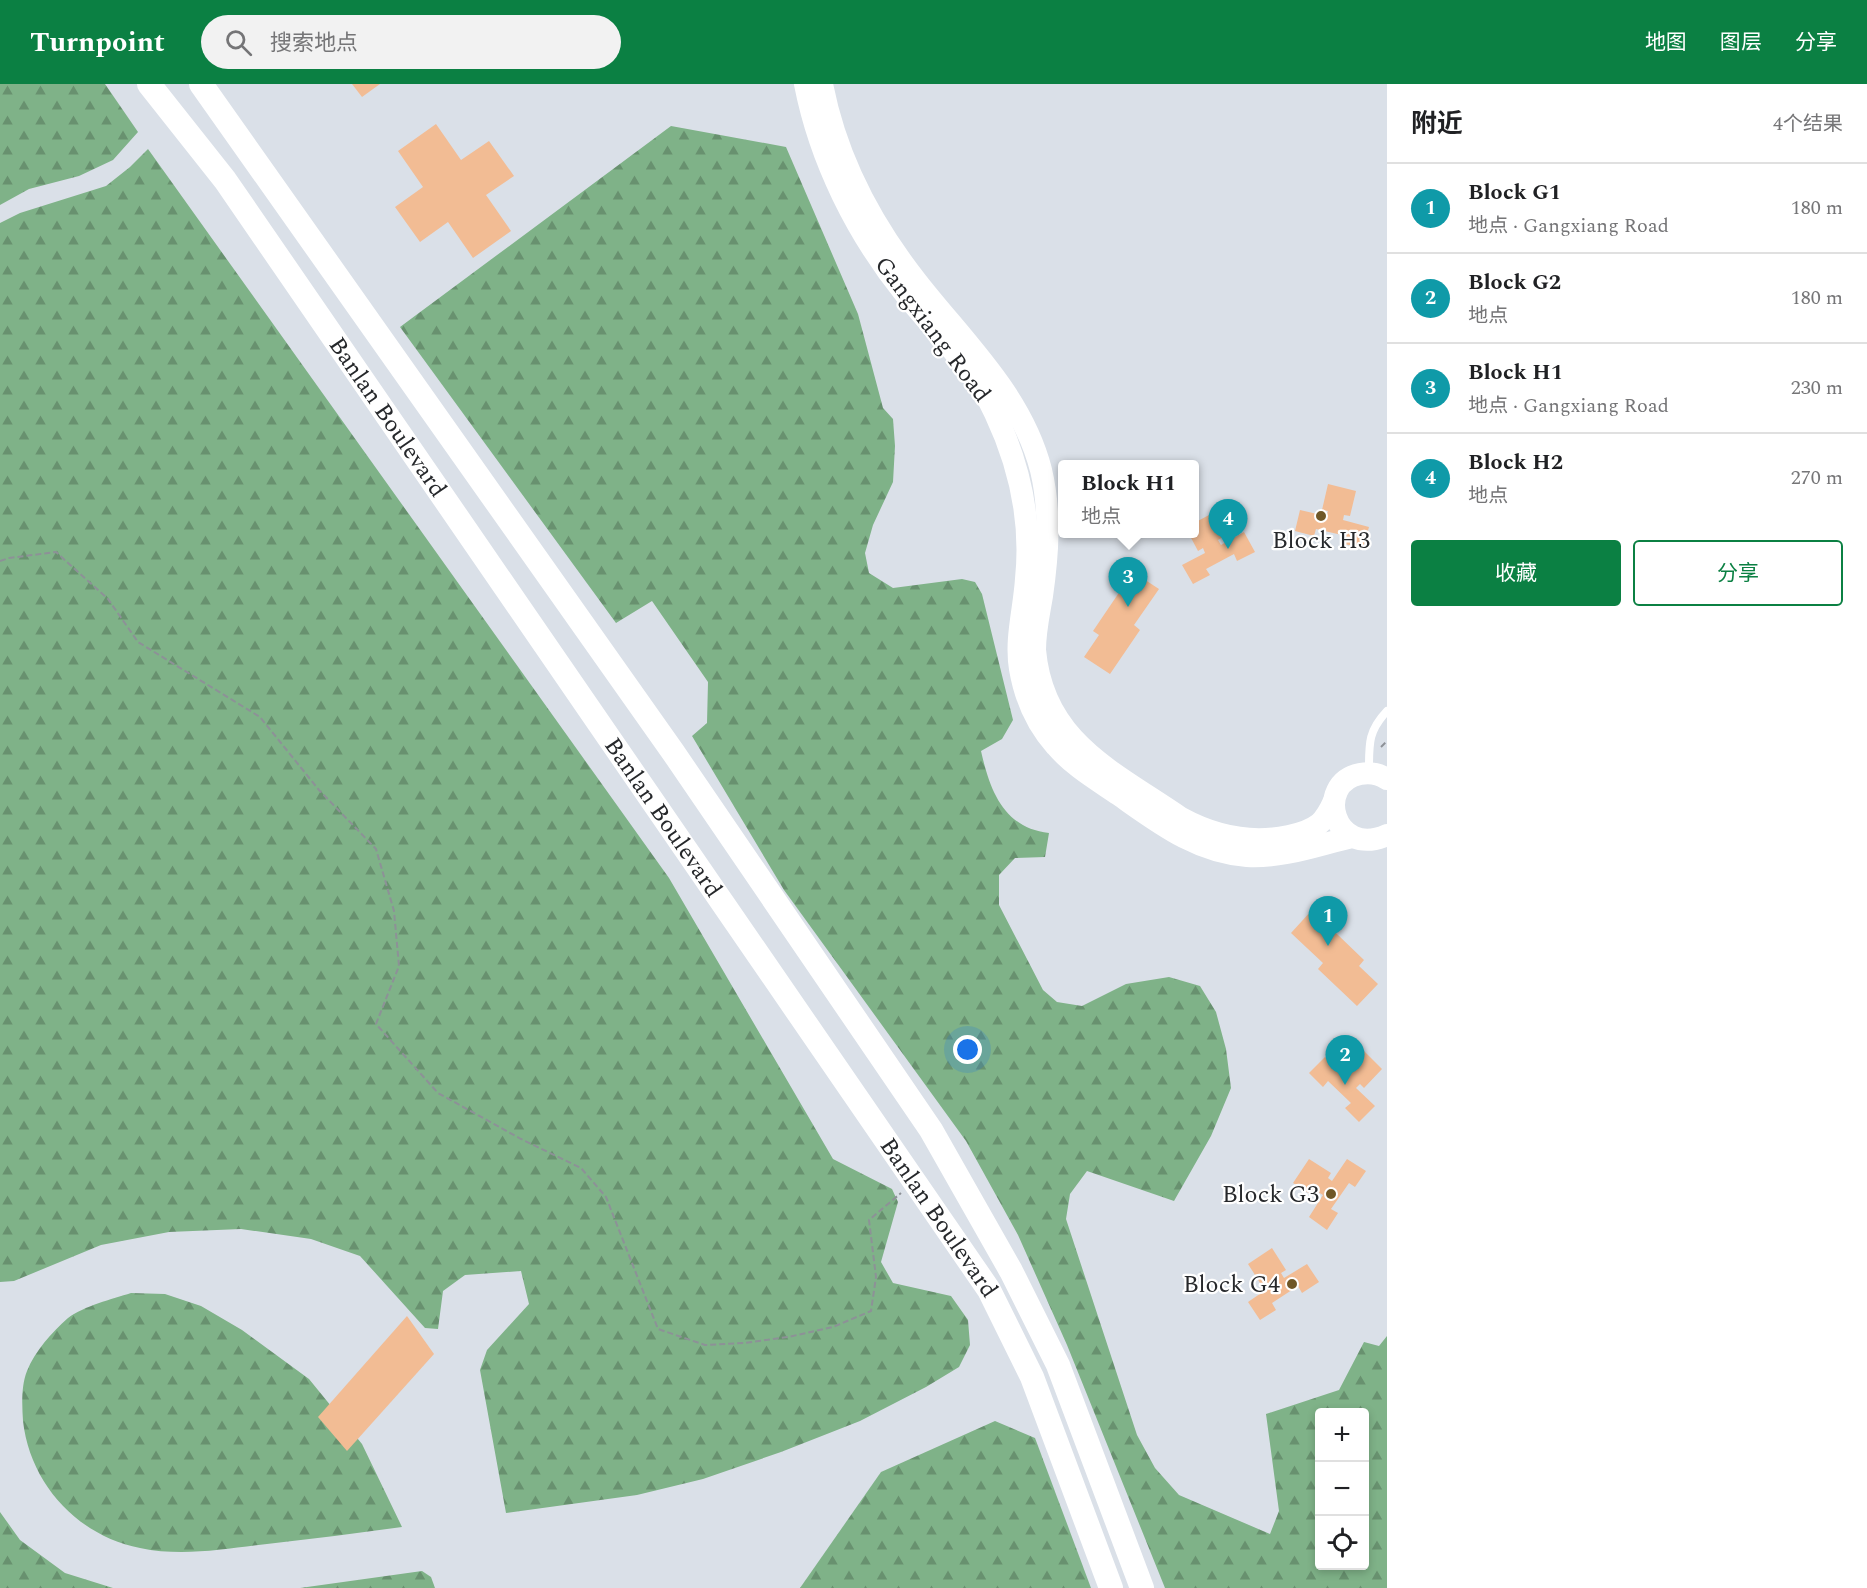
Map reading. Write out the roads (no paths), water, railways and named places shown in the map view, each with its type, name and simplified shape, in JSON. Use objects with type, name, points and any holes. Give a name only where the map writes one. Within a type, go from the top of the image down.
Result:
[{"type":"main road","name":"Banlan Boulevard","points":[[149,84],[225,180],[989,1290],[1032,1377],[1111,1588]]},
{"type":"main road","name":"Banlan Boulevard","points":[[201,84],[673,752],[931,1130],[1011,1271],[1058,1365],[1142,1588]]},
{"type":"street","name":"Gangxiang Road","points":[[805,84],[817,131],[830,167],[863,234],[906,295],[954,351],[980,387],[992,407],[1011,451],[1023,497],[1028,545],[1019,633],[1020,668],[1029,701],[1045,732],[1081,769],[1172,832],[1202,846],[1233,854],[1266,856],[1299,851],[1352,837],[1376,840],[1387,835]]},
{"type":"street","name":"Gangxiang Road","points":[[822,84],[845,160],[877,225],[919,285],[967,341],[1007,394],[1034,449],[1045,488],[1048,529],[1042,594],[1035,634],[1036,665],[1044,695],[1059,723],[1079,746],[1181,818],[1201,828],[1236,838],[1266,840],[1308,831],[1319,824],[1328,813],[1338,789],[1346,780],[1357,774],[1378,776]]},
{"type":"street","points":[[1334,801],[1337,822],[1343,831],[1352,837]]},
{"type":"lane","points":[[1378,776],[1371,735],[1375,724],[1387,711]]},
{"type":"place","name":"Block H3","points":[[1321,516]]},
{"type":"place","name":"Block H2","points":[[1228,549]]},
{"type":"place","name":"Block H1","points":[[1128,607]]},
{"type":"place","name":"Block G1","points":[[1328,946]]},
{"type":"place","name":"Block G2","points":[[1345,1085]]},
{"type":"place","name":"Block G3","points":[[1331,1194]]},
{"type":"place","name":"Block G4","points":[[1292,1284]]}]
